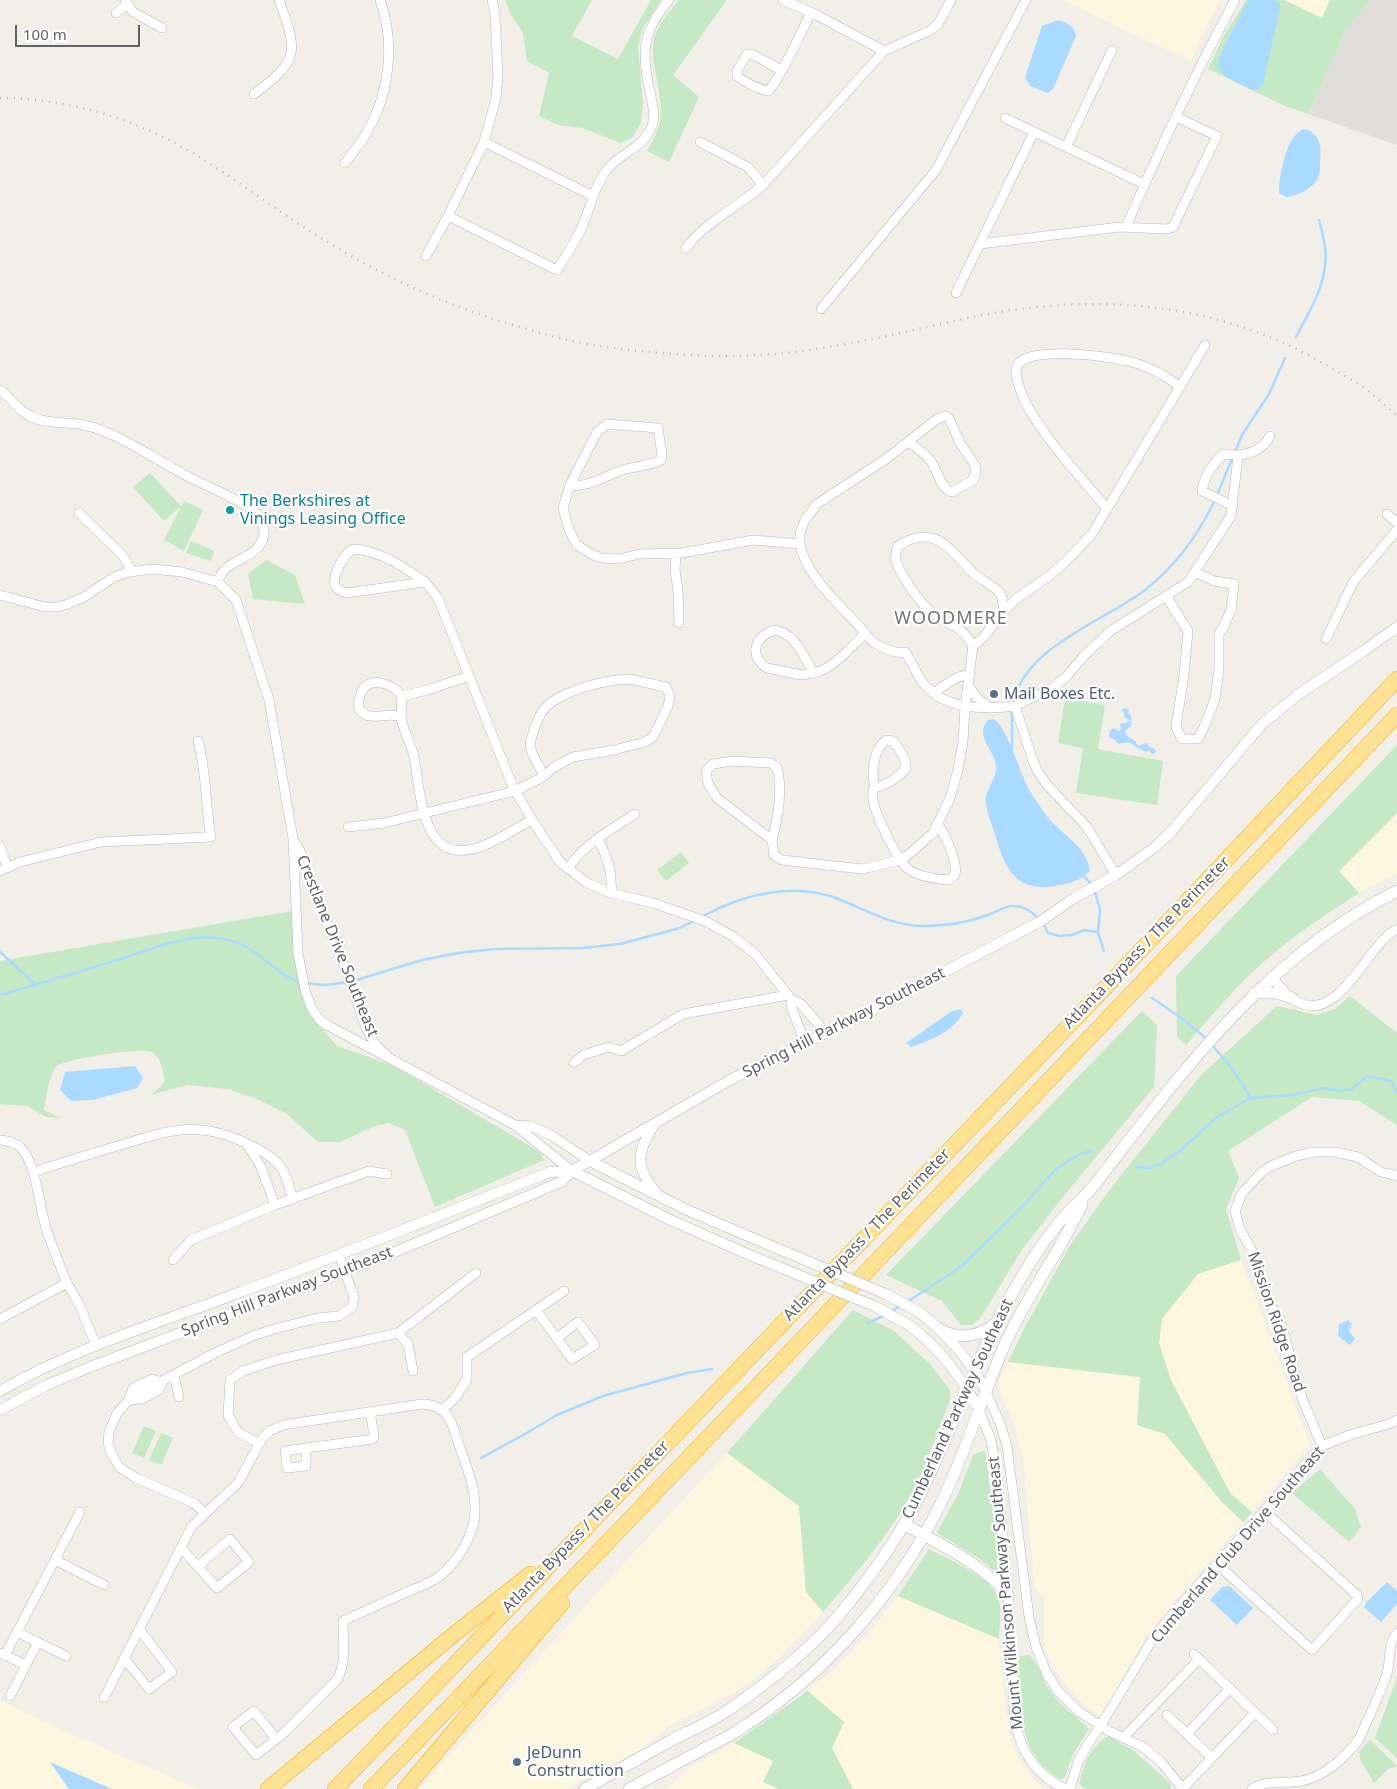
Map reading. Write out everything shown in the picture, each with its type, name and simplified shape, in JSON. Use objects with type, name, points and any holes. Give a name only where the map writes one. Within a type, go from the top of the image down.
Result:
[{"type":"highway","name":"Atlanta Bypass / The Perimeter","points":[[336,1789],[1106,987],[1397,679]]},
{"type":"highway","name":"Atlanta Bypass / The Perimeter","points":[[371,1789],[1397,715]]},
{"type":"highway","points":[[406,1789],[529,1644],[634,1515]]},
{"type":"highway","points":[[268,1789],[447,1640],[576,1538]]},
{"type":"main road","name":"Cumberland Parkway Southeast","points":[[585,1789],[725,1712],[790,1664],[839,1615],[872,1573],[904,1524],[931,1470],[974,1370],[998,1320],[1022,1276],[1060,1220],[1084,1198],[1207,1044],[1254,993],[1309,945],[1340,924],[1397,891]]},
{"type":"main road","points":[[1254,993],[1271,993],[1292,998]]},
{"type":"main road","name":"Cumberland Parkway Southeast","points":[[629,1789],[737,1731],[780,1700],[830,1657],[874,1609],[924,1535],[947,1488],[1007,1340],[1071,1227],[1084,1198]]},
{"type":"main road","points":[[938,1328],[955,1336],[970,1336],[985,1330],[998,1320]]},
{"type":"main road","points":[[904,1524],[981,1569],[998,1582],[1008,1595]]},
{"type":"street","points":[[254,94],[278,76],[284,69],[292,52],[292,38],[279,0]]},
{"type":"street","points":[[345,163],[370,128],[383,94],[389,50],[385,19],[380,0]]},
{"type":"street","points":[[426,256],[484,142],[493,113],[498,85],[495,14],[492,0]]},
{"type":"street","points":[[448,216],[557,270],[582,228],[606,171],[614,162],[641,143],[651,128],[654,111],[647,77],[645,41],[661,10],[669,0]]},
{"type":"street","points":[[783,0],[811,12],[884,51]]},
{"type":"street","points":[[686,248],[709,226],[763,185],[884,51],[932,30],[938,24],[951,0]]},
{"type":"street","points":[[822,310],[936,170],[1026,0]]},
{"type":"street","points":[[1126,228],[1144,184],[1200,65],[1235,0]]},
{"type":"street","points":[[116,13],[126,2],[137,15],[162,28]]},
{"type":"street","points":[[781,70],[752,54],[746,54],[736,72],[737,76],[741,79],[763,90],[768,91],[772,88],[811,12]]},
{"type":"street","points":[[1066,147],[1112,50]]},
{"type":"street","points":[[980,244],[1126,228],[1167,229],[1173,227],[1217,136],[1176,117]]},
{"type":"street","points":[[1004,118],[1144,184]]},
{"type":"street","points":[[956,293],[1034,132]]},
{"type":"street","points":[[484,142],[594,196]]},
{"type":"street","points":[[700,142],[748,167],[763,185]]},
{"type":"street","points":[[973,646],[983,638],[1004,610],[1016,598],[1049,576],[1092,534],[1205,345]]},
{"type":"street","points":[[1107,509],[1034,419],[1019,388],[1017,365],[1031,356],[1052,354],[1112,358],[1152,369],[1168,377],[1179,386]]},
{"type":"street","points":[[0,390],[27,415],[45,422],[84,425],[111,435],[186,476],[232,498],[257,514],[261,519],[264,530],[261,544],[250,554],[224,568],[218,582],[173,570],[153,569],[132,572],[114,578],[84,597],[57,607],[0,595]]},
{"type":"street","points":[[908,442],[931,461],[948,492],[952,492],[973,480],[976,471],[975,465],[960,442],[949,418],[945,416],[937,419],[874,468],[817,504],[805,520],[800,533],[800,544],[804,558],[817,578],[876,644],[900,653],[906,652],[922,682],[934,693],[952,704],[965,707],[990,708],[1014,706],[1054,688],[1109,632],[1188,582],[1231,516],[1238,457]]},
{"type":"street","points":[[570,485],[591,483],[622,470],[661,460],[658,428],[656,427],[607,424],[597,432],[570,485],[564,512],[573,539],[584,550],[602,558],[619,560],[639,554],[676,553],[753,540],[800,544]]},
{"type":"street","points":[[1233,506],[1202,492],[1203,484],[1212,465],[1223,454],[1238,457],[1255,452],[1265,445],[1270,436]]},
{"type":"street","points":[[79,513],[123,556],[132,572]]},
{"type":"street","points":[[1387,514],[1397,523]]},
{"type":"street","points":[[1326,639],[1354,581],[1397,530]]},
{"type":"street","points":[[772,840],[717,798],[708,782],[706,774],[709,767],[713,764],[732,761],[771,763],[777,768],[779,783],[778,809],[772,840],[774,855],[782,860],[862,869],[900,860],[933,832],[950,798],[963,742],[965,707],[973,646],[963,631],[938,617],[925,606],[911,588],[896,562],[898,546],[918,537],[929,537],[943,543],[980,579],[998,591],[1001,595],[1004,610]]},
{"type":"street","points":[[425,582],[346,593],[338,590],[334,580],[346,554],[354,549],[370,552],[398,563],[425,582],[438,598],[515,791],[560,862],[587,883],[611,893],[653,903],[706,921],[734,938],[756,955],[790,997],[801,1004],[826,1033]]},
{"type":"street","points":[[676,553],[675,570],[679,623]]},
{"type":"street","points":[[1166,596],[1188,631],[1176,727],[1182,739],[1198,739],[1215,699],[1219,669],[1219,634],[1231,610],[1234,584],[1214,581],[1195,572]]},
{"type":"street","name":"Crestlane Drive Southeast","points":[[218,582],[236,600],[269,700],[293,838],[298,953],[308,1001],[316,1015],[326,1025],[400,1066]]},
{"type":"street","name":"Spring Hill Parkway Southeast","points":[[0,1410],[47,1385],[96,1364],[390,1254],[561,1182],[572,1171],[730,1080],[826,1033],[1041,921],[1074,898],[1116,875],[1155,847],[1171,832],[1262,724],[1299,694],[1397,627]]},
{"type":"street","points":[[814,673],[794,640],[784,632],[774,630],[764,634],[758,642],[756,650],[759,662],[767,668],[801,675],[814,673],[820,672],[844,656],[866,634]]},
{"type":"street","points":[[934,693],[951,680],[970,674]]},
{"type":"street","points":[[402,696],[469,676]]},
{"type":"street","points":[[348,827],[384,823],[515,791],[543,777],[554,767],[573,757],[614,750],[645,742],[653,737],[668,706],[670,696],[666,687],[642,681],[617,680],[602,682],[571,692],[549,704],[543,710],[530,742],[531,750],[542,769],[543,777]]},
{"type":"street","points":[[401,717],[394,714],[382,717],[368,716],[359,709],[358,705],[362,691],[370,684],[380,683],[390,686],[402,696]]},
{"type":"street","points":[[968,685],[978,698],[990,708]]},
{"type":"street","points":[[402,696],[401,717],[414,755],[424,813],[436,839],[448,848],[463,851],[487,844],[532,820]]},
{"type":"street","points":[[1014,706],[1030,755],[1038,772],[1048,786],[1087,827],[1116,875]]},
{"type":"street","points":[[874,786],[880,787],[902,773],[906,768],[904,757],[893,741],[886,740],[875,752],[872,797],[874,807],[900,860],[908,869],[922,875],[943,879],[952,878],[956,875],[956,869],[950,849],[938,824]]},
{"type":"street","points":[[0,846],[4,869],[30,859],[101,842],[211,837],[202,753],[198,741]]},
{"type":"street","points":[[568,869],[584,848],[634,814]]},
{"type":"street","name":"Crestlane Drive Southeast","points":[[293,838],[353,989],[365,1026],[383,1053],[400,1066]]},
{"type":"street","points":[[598,839],[611,869],[611,893]]},
{"type":"street","points":[[1272,977],[1292,998],[1301,1003],[1312,1006],[1329,1002],[1393,930],[1397,928]]},
{"type":"street","points":[[790,997],[792,1009],[806,1043]]},
{"type":"street","points":[[574,1063],[583,1054],[609,1047],[621,1051],[683,1014],[790,997]]},
{"type":"street","points":[[400,1066],[515,1125],[572,1171]]},
{"type":"street","points":[[655,1124],[642,1147],[640,1167],[648,1184],[659,1197]]},
{"type":"street","points":[[515,1125],[530,1126],[551,1136],[590,1161]]},
{"type":"street","points":[[34,1172],[169,1131],[194,1130],[216,1132],[228,1134],[275,1160],[284,1169],[292,1199]]},
{"type":"street","points":[[0,1140],[14,1142],[21,1149],[34,1172],[47,1229],[67,1283],[80,1306],[96,1346]]},
{"type":"street","points":[[247,1144],[261,1168],[275,1205]]},
{"type":"street","name":"Mission Ridge Road","points":[[1322,1446],[1302,1398],[1280,1320],[1267,1300],[1255,1256],[1240,1229],[1235,1211],[1242,1194],[1263,1171],[1296,1156],[1314,1152],[1335,1152],[1358,1158],[1381,1172],[1397,1176]]},
{"type":"street","name":"Mount Wilkinson Parkway Southeast","points":[[590,1161],[659,1197],[888,1295],[919,1312],[938,1328],[967,1359],[986,1389],[1001,1426],[1007,1446],[1029,1618],[1038,1654],[1047,1674],[1067,1701],[1078,1711],[1100,1726],[1143,1747],[1152,1754],[1183,1789]]},
{"type":"street","points":[[173,1260],[191,1240],[275,1205],[369,1171],[387,1174]]},
{"type":"street","name":"Spring Hill Parkway Southeast","points":[[0,1391],[45,1367],[96,1346],[338,1255],[550,1172],[572,1171]]},
{"type":"street","name":"Mount Wilkinson Parkway Southeast","points":[[572,1171],[666,1218],[874,1306],[909,1325],[940,1353],[960,1377],[978,1408],[991,1440],[995,1460],[1008,1595],[1015,1722],[1025,1753],[1034,1766],[1047,1778],[1068,1789]]},
{"type":"street","points":[[129,1400],[142,1399],[159,1390],[162,1382],[223,1349],[255,1335],[298,1322],[344,1313],[352,1307],[354,1297],[338,1255]]},
{"type":"street","points":[[259,1444],[238,1432],[228,1415],[230,1380],[243,1370],[276,1360],[398,1333],[476,1273]]},
{"type":"street","points":[[0,1319],[67,1283]]},
{"type":"street","points":[[442,1410],[455,1398],[467,1379],[466,1357],[564,1291]]},
{"type":"street","points":[[536,1310],[556,1338]]},
{"type":"street","points":[[398,1333],[408,1344],[413,1371]]},
{"type":"street","points":[[174,1376],[179,1397]]},
{"type":"street","points":[[162,1382],[152,1379],[133,1388],[129,1400],[117,1413],[109,1432],[108,1442],[115,1463],[130,1475],[194,1503],[205,1513]]},
{"type":"street","points":[[104,1698],[192,1526],[238,1483],[259,1444],[270,1431],[283,1424],[422,1404],[433,1405],[442,1410],[452,1423],[474,1496],[476,1516],[472,1532],[457,1557],[438,1578],[343,1621],[344,1664],[342,1672],[337,1680],[276,1739],[256,1755],[233,1727],[254,1711],[276,1739]]},
{"type":"street","points":[[306,1448],[372,1439],[374,1435],[370,1412]]},
{"type":"street","name":"Cumberland Club Drive Southeast","points":[[1068,1789],[1081,1755],[1157,1633],[1264,1511],[1322,1446],[1397,1420]]},
{"type":"street","points":[[1217,1564],[1312,1650],[1358,1599],[1357,1595],[1264,1511]]},
{"type":"street","points":[[26,1665],[2,1654],[17,1632],[80,1512]]},
{"type":"street","points":[[181,1548],[217,1588],[249,1562],[230,1539],[198,1566]]},
{"type":"street","points":[[54,1560],[104,1585]]},
{"type":"street","points":[[124,1658],[149,1689],[172,1672],[139,1629]]},
{"type":"street","points":[[17,1632],[66,1656]]},
{"type":"street","points":[[1252,1789],[1264,1784],[1302,1781],[1319,1776],[1354,1746],[1359,1739],[1382,1686],[1390,1663],[1390,1645],[1397,1633]]},
{"type":"street","points":[[10,1696],[38,1642]]},
{"type":"street","points":[[1124,1737],[1196,1656],[1273,1730]]},
{"type":"street","points":[[1187,1734],[1230,1688]]},
{"type":"street","points":[[1183,1789],[1256,1713]]},
{"type":"street","points":[[1167,1714],[1212,1758]]},
{"type":"shaded area","points":[[1062,0],[1219,0],[1191,61]]},
{"type":"shaded area","points":[[1284,0],[1330,0],[1322,18]]},
{"type":"shaded area","points":[[1370,0],[1397,0],[1397,145],[1308,114],[1345,32]]},
{"type":"shaded area","points":[[1397,813],[1397,874],[1359,893],[1339,871]]},
{"type":"shaded area","points":[[1241,1260],[1310,1445],[1252,1512],[1230,1493],[1171,1380],[1159,1343],[1162,1319],[1198,1274]]},
{"type":"shaded area","points":[[1008,1362],[1140,1377],[1137,1425],[1165,1434],[1222,1502],[1243,1522],[1150,1631],[1103,1713],[1099,1715],[1085,1706],[1064,1683],[1049,1660],[1044,1638],[1044,1598],[1035,1589],[1023,1458],[1014,1423],[999,1391],[999,1380]]},
{"type":"shaded area","points":[[727,1453],[799,1506],[806,1592],[823,1612],[764,1672],[739,1690],[665,1729],[643,1748],[567,1789],[419,1789],[639,1547]]},
{"type":"shaded area","points":[[898,1596],[999,1639],[1006,1713],[1012,1743],[1035,1781],[1047,1789],[853,1789],[832,1748],[808,1691],[831,1672],[862,1641]]},
{"type":"shaded area","points":[[0,1700],[78,1737],[198,1789],[0,1789]]},
{"type":"shaded area","points":[[734,1743],[773,1761],[763,1781],[779,1789],[665,1789],[688,1768]]},
{"type":"green space","points":[[505,0],[592,0],[572,36],[618,59],[651,0],[661,0],[643,28],[638,46],[643,103],[641,123],[632,138],[621,143],[582,128],[558,125],[539,116],[549,73],[527,61],[523,33],[510,13]]},
{"type":"green space","points":[[679,0],[727,0],[673,75],[699,97],[669,162],[647,151],[658,130],[661,112],[653,47],[658,28]]},
{"type":"green space","points":[[1246,0],[1284,0],[1322,18],[1330,0],[1370,0],[1345,32],[1308,114],[1285,106],[1208,69],[1223,37]]},
{"type":"green space","points":[[150,473],[181,506],[164,521],[133,487]]},
{"type":"green space","points":[[184,501],[203,510],[184,551],[164,540]]},
{"type":"green space","points":[[191,541],[214,551],[211,561],[186,553]]},
{"type":"green space","points":[[266,560],[295,575],[305,604],[253,599],[248,574]]},
{"type":"green space","points":[[1065,698],[1105,705],[1098,749],[1163,761],[1157,805],[1076,793],[1083,748],[1058,743]]},
{"type":"green space","points":[[1397,745],[1397,813],[1339,871],[1359,893],[1305,929],[1262,963],[1228,997],[1186,1045],[1177,1037],[1176,976]]},
{"type":"green space","points":[[681,852],[689,863],[666,881],[657,870]]},
{"type":"green space","points":[[292,911],[299,974],[310,1015],[337,1046],[394,1066],[540,1152],[544,1160],[435,1207],[405,1130],[389,1123],[375,1126],[340,1142],[318,1142],[287,1114],[257,1099],[228,1089],[187,1085],[151,1095],[165,1082],[158,1057],[151,1052],[144,1051],[103,1054],[74,1060],[57,1066],[50,1080],[44,1110],[60,1118],[46,1117],[27,1106],[0,1104],[0,961]]},
{"type":"green space","points":[[1350,996],[1397,1033],[1397,1125],[1359,1101],[1312,1097],[1228,1151],[1239,1178],[1226,1209],[1241,1260],[1198,1274],[1162,1319],[1159,1343],[1171,1380],[1230,1493],[1252,1512],[1243,1522],[1222,1502],[1165,1434],[1137,1425],[1140,1377],[1008,1362],[1026,1325],[1072,1242],[1114,1184],[1201,1075],[1277,1006],[1316,1015],[1335,1009]]},
{"type":"green space","points":[[1142,1011],[1157,1025],[1154,1087],[1021,1251],[980,1319],[971,1325],[961,1325],[942,1301],[886,1275]]},
{"type":"green space","points":[[853,1310],[894,1331],[931,1365],[950,1390],[950,1400],[922,1472],[909,1499],[873,1551],[823,1612],[806,1592],[799,1506],[727,1453]]},
{"type":"green space","points":[[144,1426],[156,1431],[144,1458],[132,1453]]},
{"type":"green space","points":[[161,1433],[173,1438],[161,1465],[149,1460]]},
{"type":"green space","points":[[985,1450],[1001,1571],[997,1573],[983,1561],[937,1533],[958,1494],[973,1455]]},
{"type":"green space","points":[[1320,1469],[1355,1509],[1361,1527],[1349,1542],[1292,1493]]},
{"type":"green space","points":[[929,1549],[970,1570],[989,1584],[999,1601],[999,1639],[898,1596]]},
{"type":"green space","points":[[1029,1655],[1054,1696],[1067,1710],[1087,1726],[1088,1730],[1073,1754],[1064,1779],[1053,1775],[1037,1759],[1025,1733],[1020,1704],[1018,1660],[1021,1656]]},
{"type":"green space","points":[[1397,1677],[1397,1758],[1375,1738]]},
{"type":"green space","points":[[808,1691],[844,1722],[832,1748],[853,1789],[779,1789],[763,1782],[773,1761],[734,1743]]},
{"type":"green space","points":[[1108,1736],[1134,1751],[1171,1784],[1171,1789],[1088,1789],[1082,1787],[1079,1783],[1089,1756],[1096,1746]]},
{"type":"green space","points":[[1370,1740],[1397,1766],[1388,1769],[1374,1783],[1358,1752]]},
{"type":"water","points":[[1250,0],[1274,0],[1280,4],[1263,84],[1258,89],[1250,89],[1224,76],[1218,66],[1220,55],[1246,3]]},
{"type":"water","points":[[1058,20],[1070,25],[1076,36],[1053,89],[1048,93],[1030,86],[1025,77],[1042,26]]},
{"type":"water","points":[[1304,129],[1315,135],[1320,143],[1319,175],[1314,184],[1307,190],[1286,197],[1279,193],[1280,177],[1285,157],[1292,139]]},
{"type":"water","points":[[1123,708],[1129,709],[1128,713],[1131,715],[1131,726],[1125,731],[1126,735],[1135,741],[1138,746],[1147,743],[1149,747],[1155,749],[1156,752],[1154,754],[1149,750],[1146,752],[1129,742],[1118,744],[1109,737],[1110,730],[1114,728],[1118,731],[1121,730],[1120,724],[1130,720],[1125,718]]},
{"type":"water","points":[[994,719],[1003,730],[1026,783],[1036,800],[1050,820],[1083,853],[1090,871],[1078,880],[1055,886],[1041,887],[1030,885],[1013,875],[1007,867],[988,815],[986,804],[987,794],[995,775],[996,765],[983,732],[988,720]]},
{"type":"water","points":[[961,1009],[963,1013],[958,1020],[941,1035],[911,1047],[906,1043],[952,1011]]},
{"type":"water","points":[[135,1066],[143,1078],[137,1088],[92,1100],[71,1101],[60,1090],[65,1072]]},
{"type":"water","points":[[1348,1320],[1352,1324],[1349,1331],[1355,1339],[1350,1345],[1338,1336],[1339,1325]]},
{"type":"water","points":[[1387,1582],[1397,1591],[1397,1604],[1381,1622],[1364,1607]]},
{"type":"water","points":[[1229,1586],[1253,1608],[1237,1625],[1210,1600],[1222,1587]]},
{"type":"water","points":[[50,1762],[112,1789],[69,1789]]},
{"type":"waterway","points":[[1296,337],[1322,283],[1326,259],[1319,220]]},
{"type":"waterway","points":[[1217,495],[1242,435],[1269,394],[1285,358]]},
{"type":"waterway","points":[[1013,704],[1020,684],[1032,666],[1049,651],[1068,637],[1145,590],[1167,571],[1194,538],[1215,500]]},
{"type":"waterway","points":[[1012,710],[1012,749]]},
{"type":"waterway","points":[[1084,877],[1092,884]]},
{"type":"waterway","points":[[1094,889],[1100,909],[1098,932],[1104,951]]},
{"type":"waterway","points":[[701,917],[736,901],[772,892],[791,891],[828,895],[882,918],[911,925],[956,924],[980,918],[1010,906],[1028,909],[1039,919]]},
{"type":"waterway","points":[[305,983],[325,985],[350,982],[422,960],[458,953],[495,949],[582,948],[620,944],[680,928],[696,920]]},
{"type":"waterway","points":[[1043,923],[1048,933],[1060,936],[1072,935],[1084,930],[1098,932]]},
{"type":"waterway","points":[[0,995],[172,942],[201,938],[229,940],[239,944],[257,954],[290,978],[300,982]]},
{"type":"waterway","points":[[0,952],[36,985]]},
{"type":"waterway","points":[[1152,998],[1207,1039]]},
{"type":"waterway","points":[[1212,1045],[1231,1067],[1251,1098]]},
{"type":"waterway","points":[[1137,1167],[1149,1168],[1161,1164],[1181,1150],[1218,1116],[1251,1098],[1293,1095],[1324,1088],[1339,1091],[1352,1089],[1367,1076],[1391,1081],[1397,1092]]},
{"type":"waterway","points":[[907,1302],[962,1266],[1015,1214],[1057,1168],[1079,1155],[1091,1151]]},
{"type":"waterway","points":[[890,1312],[900,1306]]},
{"type":"waterway","points":[[866,1324],[885,1315]]},
{"type":"waterway","points":[[481,1458],[557,1415],[603,1396],[687,1373],[712,1369]]},
{"type":"railway","points":[[0,98],[41,101],[81,108],[101,113],[159,135],[203,159],[308,230],[377,270],[425,293],[475,313],[554,337],[591,345],[672,354],[745,356],[803,351],[849,344],[1006,311],[1091,304],[1133,305],[1174,310],[1214,319],[1254,331],[1293,347],[1359,384],[1397,416]]},
{"type":"place","name":"The Berkshires at Vinings Leasing Office","points":[[230,510]]},
{"type":"place","name":"Mail Boxes Etc.","points":[[994,694]]},
{"type":"place","name":"JeDunn Construction","points":[[517,1762]]},
{"type":"district","name":"WOODMERE","points":[[951,619]]}]
